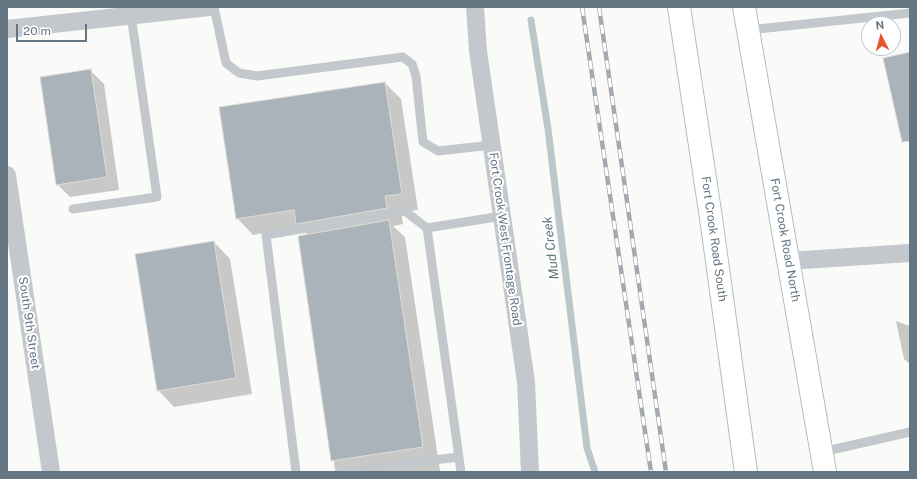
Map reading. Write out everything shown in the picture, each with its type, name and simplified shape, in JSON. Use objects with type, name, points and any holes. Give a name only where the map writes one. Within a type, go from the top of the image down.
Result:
[{"type":"main road","name":"Fort Crook Road South","points":[[679,7],[711,218],[746,472]]},
{"type":"main road","name":"Fort Crook Road North","points":[[744,7],[824,462]]},
{"type":"street","points":[[7,29],[209,7]]},
{"type":"street","name":"Fort Crook West Frontage Road","points":[[475,7],[478,51],[526,382],[530,472]]},
{"type":"street","name":"South 9th Street","points":[[7,175],[51,472]]},
{"type":"street","points":[[788,262],[910,252]]},
{"type":"lane","points":[[214,7],[226,63],[239,73],[257,76],[403,57],[412,64],[416,76],[423,142],[438,151],[492,145]]},
{"type":"lane","points":[[748,30],[910,13]]},
{"type":"lane","points":[[73,209],[157,197],[131,15]]},
{"type":"lane","points":[[296,472],[266,235],[405,211],[427,228],[461,472]]},
{"type":"lane","points":[[427,228],[502,216]]},
{"type":"lane","points":[[824,462],[910,432]]},
{"type":"lane","points":[[339,472],[458,457]]},
{"type":"building","points":[[910,52],[910,141],[902,142],[883,58],[901,56],[901,54]]},
{"type":"building","points":[[91,69],[107,177],[56,185],[40,77]]},
{"type":"building","points":[[385,82],[402,194],[385,196],[387,208],[296,224],[294,210],[236,219],[219,107]]},
{"type":"building","points":[[389,220],[423,447],[331,461],[298,236]]},
{"type":"building","points":[[214,241],[236,378],[157,391],[135,254]]},
{"type":"waterway","name":"Mud Creek","points":[[531,20],[548,129],[587,448],[595,472]]},
{"type":"railway","points":[[582,7],[651,472]]},
{"type":"railway","points":[[599,7],[666,472]]}]
